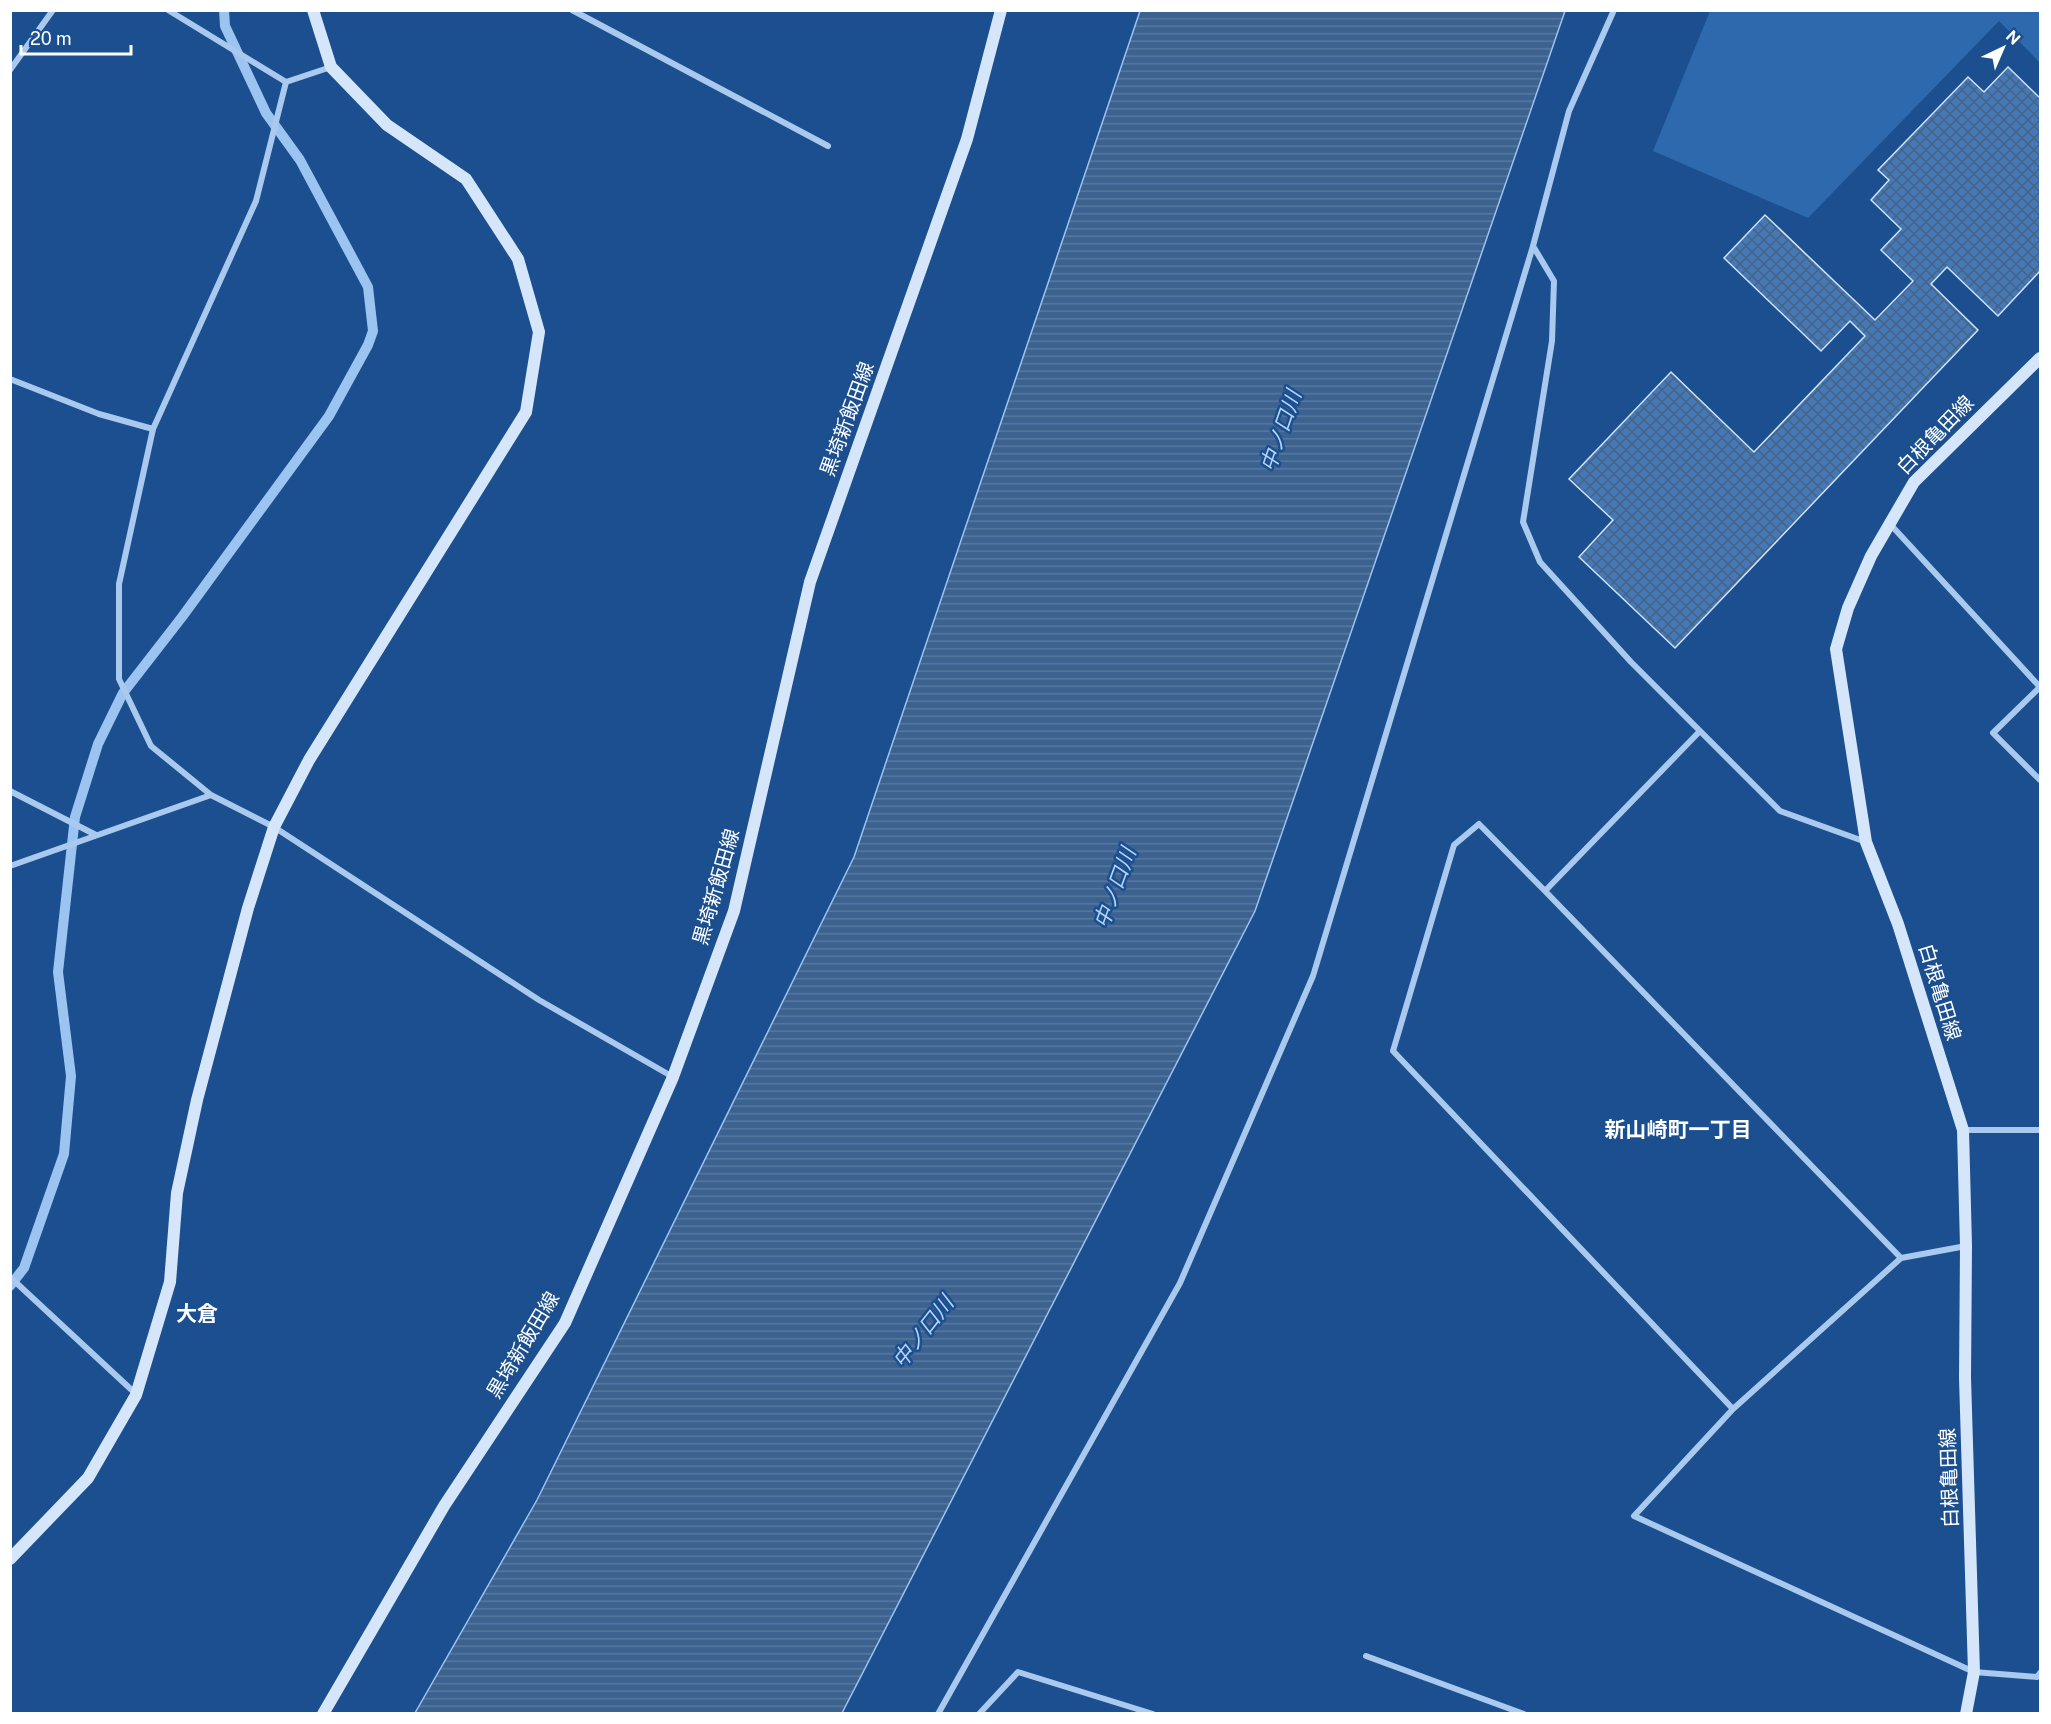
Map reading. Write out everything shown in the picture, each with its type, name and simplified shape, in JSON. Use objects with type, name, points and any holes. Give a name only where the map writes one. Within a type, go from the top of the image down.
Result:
[{"type":"main road","points":[[10,1559],[88,1478],[136,1395],[170,1282],[177,1193],[197,1100],[248,908],[274,827],[309,760],[526,412],[540,332],[518,259],[466,179],[387,125],[331,67],[313,10]]},
{"type":"main road","name":"黒埼新飯田線","points":[[323,1713],[444,1506],[565,1323],[674,1077],[734,911],[810,582],[967,139],[1001,10]]},
{"type":"main road","name":"白根亀田線","points":[[1966,1713],[1974,1672],[1965,1378],[1966,1246],[1962,1130],[1898,924],[1866,842],[1836,649],[1848,608],[1914,482],[2040,358]]},
{"type":"street","points":[[10,70],[53,10]]},
{"type":"street","points":[[168,10],[286,82],[331,67]]},
{"type":"street","points":[[572,10],[828,146]]},
{"type":"street","points":[[938,1713],[1180,1283],[1313,976],[1533,246],[1569,111],[1614,10]]},
{"type":"street","points":[[286,82],[256,201],[153,429],[119,584],[119,679],[151,746],[211,795],[274,827],[539,999],[674,1077]]},
{"type":"street","points":[[1533,246],[1554,281],[1552,341],[1524,522],[1540,562],[1631,662],[1780,811],[1866,842]]},
{"type":"street","points":[[10,379],[99,414],[153,429]]},
{"type":"street","points":[[1890,524],[2040,687],[1993,733],[2040,780]]},
{"type":"street","points":[[1545,891],[1700,731]]},
{"type":"street","points":[[10,791],[96,836]]},
{"type":"street","points":[[10,866],[211,795]]},
{"type":"street","points":[[1733,1409],[1393,1051],[1454,845],[1479,824],[1901,1258]]},
{"type":"street","points":[[1962,1130],[2040,1130]]},
{"type":"street","points":[[1966,1246],[1901,1258],[1733,1409],[1634,1516],[1974,1672],[2037,1677],[2040,1673]]},
{"type":"street","points":[[10,1277],[136,1395]]},
{"type":"street","points":[[1366,1656],[1524,1713]]},
{"type":"street","points":[[979,1713],[1018,1672],[1153,1713]]},
{"type":"shaded area","points":[[1710,11],[2040,11],[2040,63],[1999,21],[1808,218],[1653,151]]},
{"type":"water","name":"中ノ口川","points":[[1140,11],[1565,11],[1255,911],[842,1713],[415,1713],[537,1500],[854,857]]},
{"type":"building","points":[[2008,67],[2040,98],[2040,271],[1998,316],[1947,267],[1931,284],[1978,330],[1675,648],[1579,557],[1613,520],[1569,479],[1671,372],[1754,452],[1865,336],[1850,321],[1821,351],[1724,258],[1765,215],[1875,320],[1913,281],[1881,250],[1901,229],[1871,200],[1889,180],[1878,170],[1968,77],[1984,92]]},
{"type":"waterway","points":[[10,1286],[24,1268],[64,1154],[71,1076],[58,972],[75,817],[98,744],[123,693],[182,617],[329,416],[368,345],[373,331],[368,287],[300,160],[266,113],[225,26],[224,10]]},
{"type":"district","name":"新山崎町一丁目","points":[[1678,1130]]},
{"type":"district","name":"大倉","points":[[197,1314]]}]
